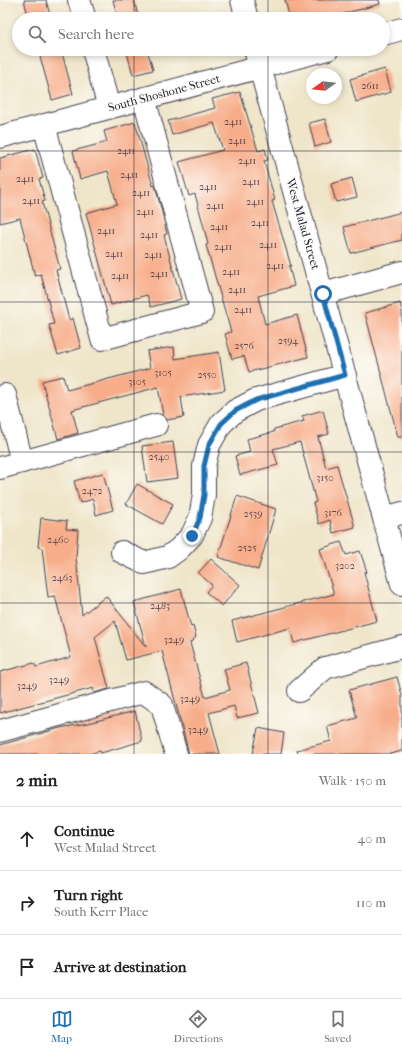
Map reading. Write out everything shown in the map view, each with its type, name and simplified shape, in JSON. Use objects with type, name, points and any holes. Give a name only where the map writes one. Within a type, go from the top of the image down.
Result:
[{"type":"street","points":[[79,0],[82,12]]},
{"type":"street","points":[[242,0],[245,12]]},
{"type":"street","points":[[390,32],[402,29]]},
{"type":"street","points":[[95,56],[109,108]]},
{"type":"street","name":"South Shoshone Street","points":[[0,137],[144,98],[257,58],[273,56]]},
{"type":"street","name":"West Malad Street","points":[[257,58],[345,375],[393,516],[402,584]]},
{"type":"street","points":[[44,125],[102,339],[202,312],[144,98]]},
{"type":"street","points":[[323,294],[402,272]]},
{"type":"street","points":[[122,552],[144,563],[168,557],[180,549],[192,536],[200,518],[204,495],[204,466],[209,445],[221,424],[235,411],[256,400],[345,375]]},
{"type":"street","points":[[5,395],[22,462]]},
{"type":"street","points":[[0,468],[156,425]]},
{"type":"street","points":[[299,691],[325,668],[402,647]]},
{"type":"street","points":[[0,731],[144,692],[162,705],[176,754]]},
{"type":"building","points":[[24,0],[46,0],[49,12],[27,12]]},
{"type":"building","points":[[113,0],[134,0],[137,12],[116,12]]},
{"type":"building","points":[[285,0],[379,0],[380,4],[350,12],[288,12]]},
{"type":"building","points":[[40,56],[63,56],[73,94],[52,100]]},
{"type":"building","points":[[128,56],[149,56],[153,70],[133,75]]},
{"type":"building","points":[[385,69],[391,92],[356,102],[350,79]]},
{"type":"building","points":[[240,92],[258,151],[265,149],[268,160],[264,161],[275,200],[272,201],[291,266],[289,266],[294,286],[258,296],[265,324],[297,315],[308,357],[249,372],[244,356],[232,359],[225,334],[231,332],[206,245],[208,244],[195,194],[189,196],[179,162],[223,150],[214,123],[172,135],[168,121],[215,108],[212,99]]},
{"type":"building","points":[[325,119],[331,142],[315,147],[309,123]]},
{"type":"building","points":[[135,122],[153,186],[155,185],[167,234],[164,235],[181,299],[151,307],[147,295],[111,305],[86,213],[117,204],[108,171],[80,179],[73,151],[107,142],[104,131]]},
{"type":"building","points":[[35,149],[43,178],[39,179],[45,201],[42,202],[60,269],[56,270],[69,320],[73,318],[81,348],[58,355],[49,325],[54,324],[41,274],[35,276],[20,218],[0,223],[0,158]]},
{"type":"building","points":[[352,178],[357,197],[336,202],[331,184]]},
{"type":"building","points":[[402,212],[402,240],[351,253],[344,227]]},
{"type":"building","points":[[400,303],[402,312],[402,437],[398,437],[365,313]]},
{"type":"building","points":[[174,347],[175,359],[219,352],[225,390],[181,397],[184,417],[167,420],[163,415],[158,387],[72,410],[78,433],[58,439],[42,381],[63,376],[67,390],[150,368],[147,351]]},
{"type":"building","points":[[323,410],[329,434],[318,437],[326,468],[337,465],[355,527],[333,533],[330,520],[319,524],[313,503],[316,502],[300,442],[273,449],[278,465],[240,475],[235,456],[250,452],[247,439],[274,432],[274,429],[304,421],[302,416]]},
{"type":"building","points":[[173,442],[178,478],[147,482],[142,446]]},
{"type":"building","points":[[103,473],[113,510],[96,515],[93,499],[80,503],[74,481]]},
{"type":"building","points":[[137,484],[173,504],[162,524],[126,504]]},
{"type":"building","points":[[237,496],[276,509],[258,570],[218,557]]},
{"type":"building","points":[[41,518],[67,521],[66,529],[78,530],[76,557],[82,615],[106,596],[146,647],[134,602],[181,589],[191,627],[193,626],[196,637],[190,643],[205,697],[230,690],[224,669],[246,663],[259,713],[237,718],[234,706],[209,713],[220,754],[189,754],[162,651],[126,660],[115,621],[95,637],[109,689],[94,693],[93,688],[0,713],[0,672],[34,663],[36,667],[71,657],[55,596],[48,597],[42,548],[38,547]]},
{"type":"building","points":[[341,542],[346,555],[360,551],[367,572],[364,572],[377,621],[294,643],[290,628],[237,642],[232,621],[334,594],[320,549]]},
{"type":"building","points":[[211,559],[240,585],[222,606],[206,592],[212,585],[198,573]]},
{"type":"building","points":[[397,677],[402,695],[402,751],[390,754],[298,754],[297,750],[331,741],[327,726],[357,718],[349,690]]},
{"type":"building","points":[[135,711],[142,741],[101,753],[100,751],[89,754],[0,754],[0,745],[60,728],[88,723]]},
{"type":"building","points":[[258,728],[284,733],[281,754],[253,754]]},
{"type":"route","points":[[192,536],[200,518],[204,495],[204,466],[209,445],[221,424],[235,411],[256,400],[345,375],[323,294]]}]
